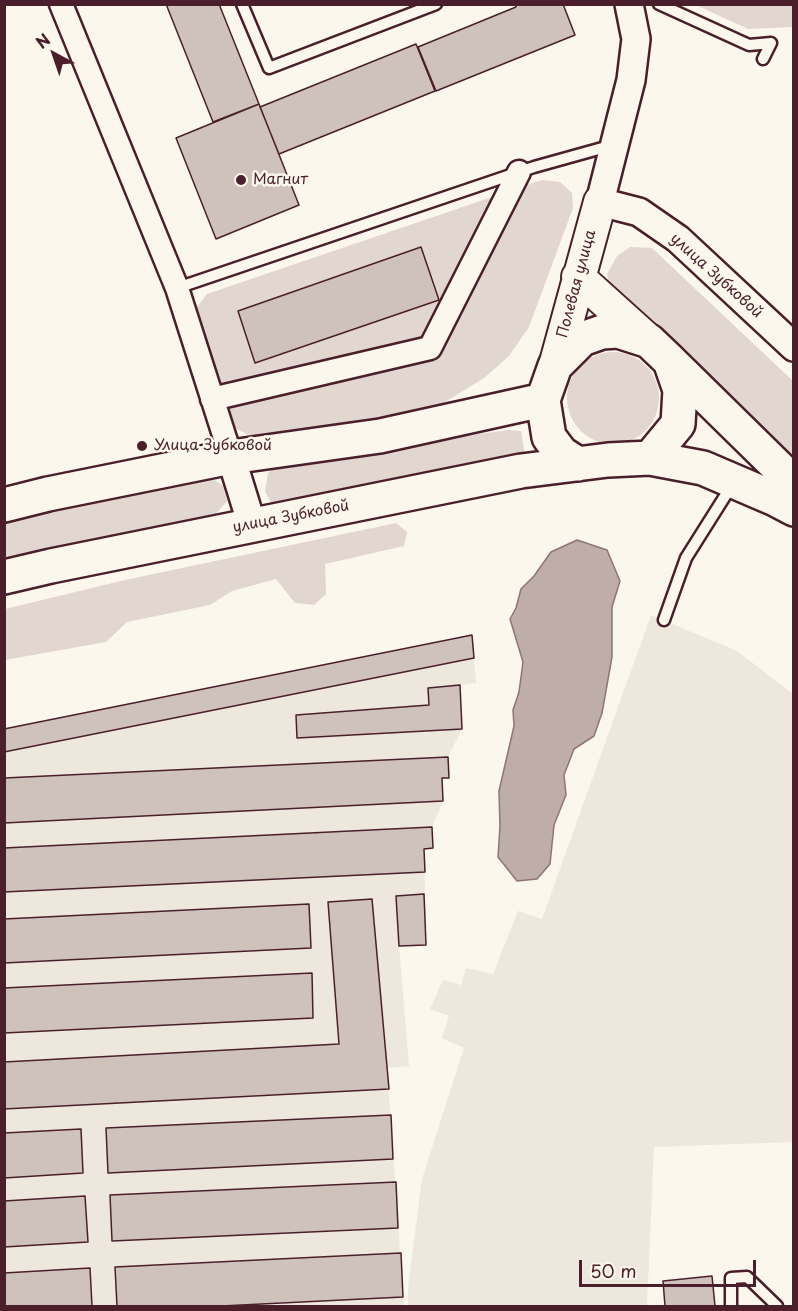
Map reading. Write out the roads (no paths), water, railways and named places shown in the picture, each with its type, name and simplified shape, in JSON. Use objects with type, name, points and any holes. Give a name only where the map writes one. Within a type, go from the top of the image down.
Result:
[{"type":"main road","name":"Полевая улица","points":[[555,366],[600,202]]},
{"type":"main road","points":[[578,277],[659,351],[782,471],[794,487]]},
{"type":"main road","points":[[578,464],[561,453],[549,437],[543,400],[555,366],[582,339],[602,332],[618,331],[659,351],[680,390],[678,424],[650,458]]},
{"type":"main road","points":[[4,505],[231,457],[380,436],[543,400]]},
{"type":"main road","name":"улица Зубковой","points":[[4,577],[520,471],[608,460],[650,458],[703,468],[794,509]]},
{"type":"street","points":[[61,4],[177,288],[252,525]]},
{"type":"street","points":[[600,202],[631,80],[636,39],[629,4]]},
{"type":"street","points":[[212,399],[430,348],[519,172]]},
{"type":"street","name":"улица Зубковой","points":[[600,202],[639,212],[678,239],[794,347]]},
{"type":"lane","points":[[242,4],[269,68],[436,4]]},
{"type":"lane","points":[[659,4],[749,45],[771,44],[763,59]]},
{"type":"lane","points":[[177,288],[519,172],[613,145]]},
{"type":"lane","points":[[664,620],[686,558],[734,481]]},
{"type":"lane","points":[[731,1306],[731,1278],[747,1277],[777,1306]]},
{"type":"place","name":"Магнит","points":[[241,180]]},
{"type":"place","name":"Улица Зубковой","points":[[142,446]]}]
